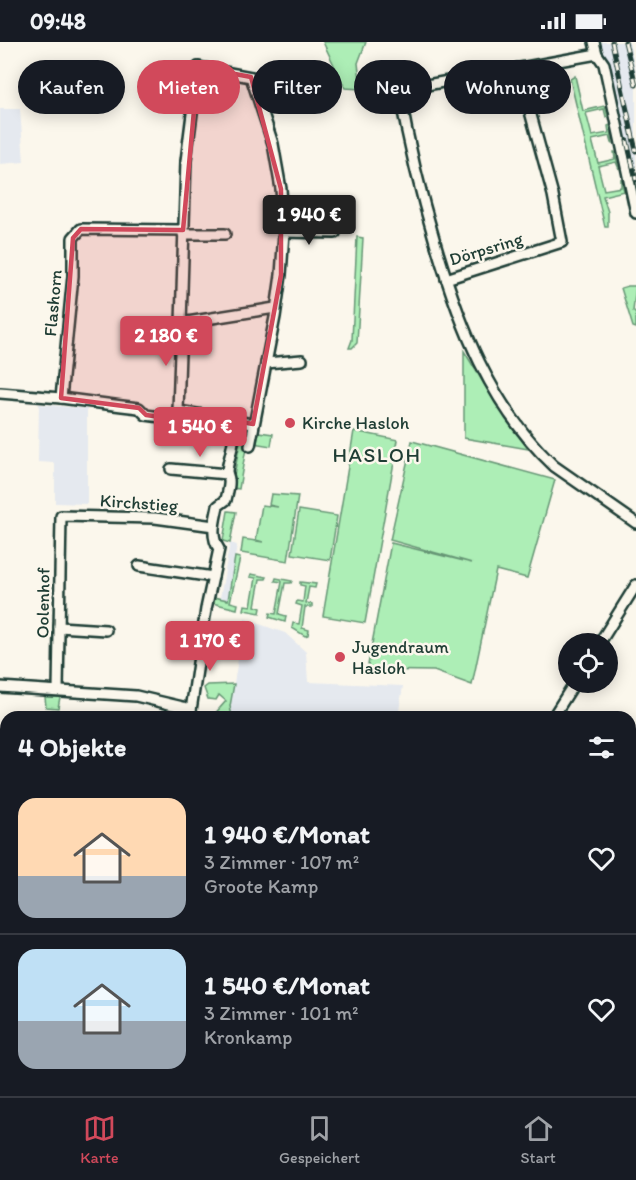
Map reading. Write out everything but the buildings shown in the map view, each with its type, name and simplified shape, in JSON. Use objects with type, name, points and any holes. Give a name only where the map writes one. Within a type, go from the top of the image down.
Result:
[{"type":"street","points":[[594,42],[597,54],[604,64],[636,213]]},
{"type":"street","name":"Dörpsring","points":[[563,60],[597,54]]},
{"type":"street","points":[[178,411],[186,161],[198,68],[251,77],[273,144],[282,189],[284,232],[281,275],[250,443],[234,434]]},
{"type":"street","name":"Dörpsring","points":[[444,82],[399,90],[416,175],[446,279],[562,242],[553,195],[531,114]]},
{"type":"street","name":"Flashorn","points":[[61,398],[73,276],[73,238],[81,229],[96,228],[183,232]]},
{"type":"street","points":[[183,232],[225,234]]},
{"type":"street","points":[[284,232],[335,233]]},
{"type":"street","points":[[446,279],[472,348],[503,403],[521,429],[554,466],[636,523]]},
{"type":"street","points":[[181,323],[275,308]]},
{"type":"street","points":[[266,363],[302,360]]},
{"type":"street","points":[[0,393],[139,408],[146,415],[168,418],[178,411],[253,424]]},
{"type":"street","points":[[191,711],[205,615],[219,549],[213,539],[214,526],[218,506],[226,500],[230,480],[226,474],[234,434],[228,420]]},
{"type":"street","points":[[171,469],[226,474]]},
{"type":"street","name":"Kirchstieg","points":[[61,516],[155,518],[214,526]]},
{"type":"street","name":"Oolenhof","points":[[58,690],[61,516]]},
{"type":"street","points":[[139,566],[213,576]]},
{"type":"street","points":[[606,633],[636,585]]},
{"type":"street","points":[[60,627],[106,630]]},
{"type":"street","points":[[0,687],[136,696],[185,711]]},
{"type":"street","points":[[557,711],[568,693]]},
{"type":"highlighted area","points":[[198,67],[251,77],[281,189],[281,275],[253,424],[178,411],[168,418],[146,415],[139,408],[61,398],[73,238],[81,229],[183,230]]},
{"type":"shaded area","points":[[601,42],[629,42],[636,71],[636,193]]},
{"type":"shaded area","points":[[0,109],[18,109],[24,162],[0,164]]},
{"type":"shaded area","points":[[39,404],[87,409],[87,504],[55,503],[55,463],[38,462]]},
{"type":"shaded area","points":[[230,543],[237,545],[228,600],[220,598]]},
{"type":"shaded area","points":[[245,619],[285,633],[306,652],[308,682],[403,686],[399,711],[231,711]]},
{"type":"green space","points":[[323,42],[366,42],[359,60],[354,60],[354,89],[345,88],[342,82],[342,60],[332,60]]},
{"type":"green space","points":[[575,76],[583,111],[605,106],[608,116],[606,117],[604,109],[586,113],[592,136],[609,133],[608,126],[610,125],[613,143],[610,136],[592,140],[598,163],[615,159],[615,152],[619,169],[616,162],[598,166],[604,190],[621,187],[621,178],[624,191],[603,196],[608,212],[608,227],[605,227],[571,78]]},
{"type":"green space","points":[[357,237],[363,238],[357,343],[349,348],[352,340]]},
{"type":"green space","points":[[636,286],[633,311],[636,314],[636,328],[633,327],[621,288]]},
{"type":"green space","points":[[464,351],[497,405],[528,449],[464,438]]},
{"type":"green space","points":[[354,431],[398,440],[365,623],[323,616]]},
{"type":"green space","points":[[259,432],[273,434],[271,446],[253,443],[257,442]]},
{"type":"green space","points":[[240,441],[247,442],[239,489],[232,488]]},
{"type":"green space","points":[[412,441],[555,480],[527,578],[496,570],[472,685],[434,671],[367,670],[391,543],[472,563],[390,540]]},
{"type":"green space","points":[[271,494],[298,496],[288,561],[241,553],[243,539],[263,542],[256,540],[262,505],[278,507],[269,505]]},
{"type":"green space","points":[[299,510],[337,516],[330,560],[292,554]]},
{"type":"green space","points":[[228,511],[236,512],[230,543],[223,541]]},
{"type":"green space","points":[[235,557],[240,558],[230,602],[238,604],[237,609],[212,603],[213,597],[228,600]]},
{"type":"green space","points":[[251,574],[267,577],[260,579],[255,606],[261,608],[260,613],[244,610],[245,605],[251,606],[256,578],[250,577]]},
{"type":"green space","points":[[276,578],[292,581],[285,583],[279,614],[286,616],[285,622],[269,617],[270,613],[276,614],[282,582],[275,581]]},
{"type":"green space","points":[[300,582],[316,584],[315,588],[309,587],[306,603],[312,604],[312,607],[305,607],[302,628],[309,630],[308,635],[305,636],[292,628],[293,623],[299,624],[302,606],[296,604],[297,601],[303,602],[305,586],[300,585]]},
{"type":"green space","points":[[234,684],[231,711],[217,711],[226,701],[219,695],[216,700],[208,699],[204,688],[208,685]]},
{"type":"green space","points":[[45,697],[60,697],[58,708],[46,707]]},
{"type":"railway","points":[[612,42],[636,151]]},
{"type":"railway","points":[[625,42],[636,85]]},
{"type":"railway","points":[[627,141],[636,180]]},
{"type":"place","name":"Kirche Hasloh","points":[[290,423]]},
{"type":"place","name":"Jugendraum Hasloh","points":[[340,657]]},
{"type":"district","name":"HASLOH","points":[[377,454]]}]
